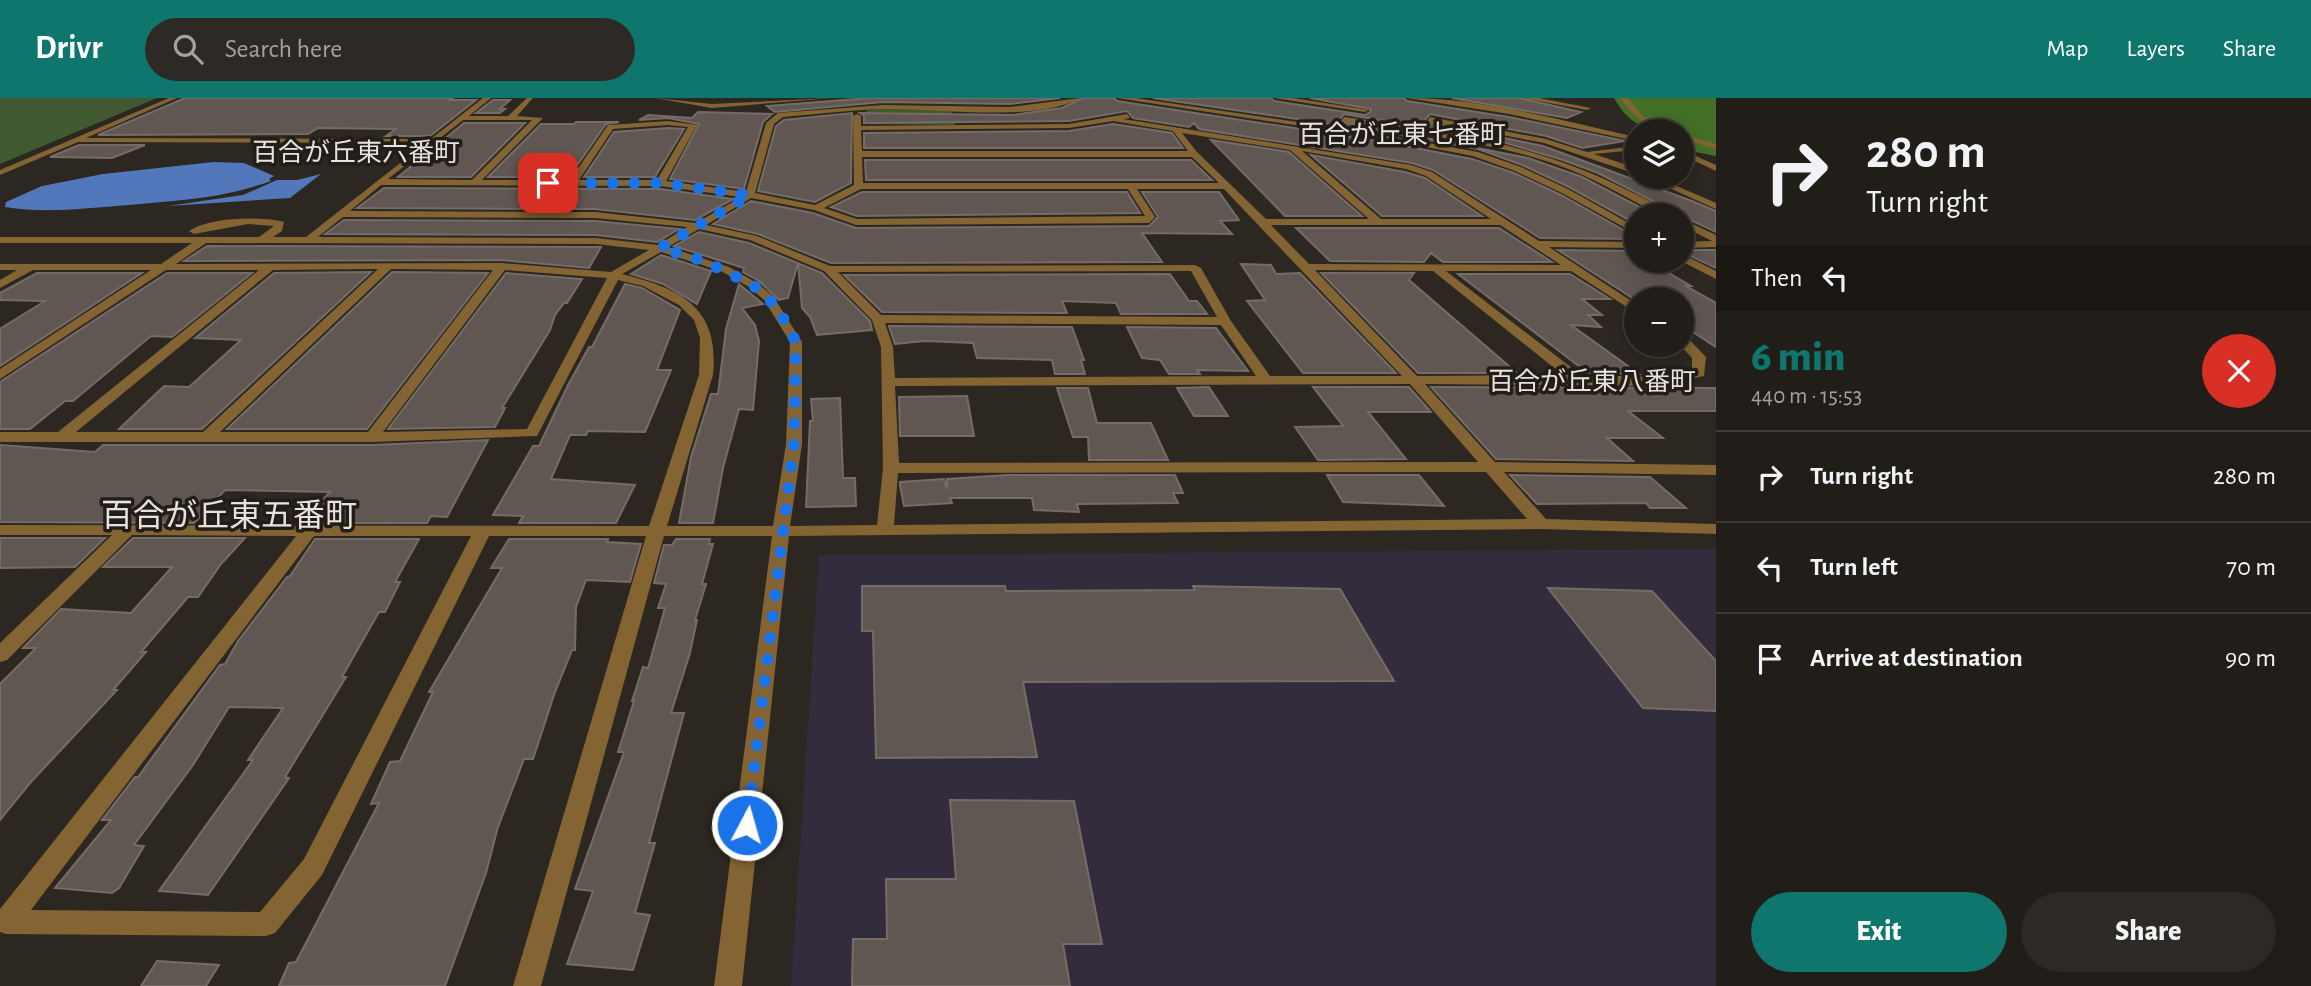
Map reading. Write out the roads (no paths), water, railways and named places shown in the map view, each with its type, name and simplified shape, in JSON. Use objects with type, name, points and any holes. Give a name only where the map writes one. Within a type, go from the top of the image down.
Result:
[{"type":"street","points":[[309,240],[487,98]]},
{"type":"street","points":[[659,98],[712,106],[829,98]]},
{"type":"street","points":[[0,437],[372,437],[532,433],[615,274],[750,195],[770,123],[781,115],[857,109],[1036,107],[1066,103],[1077,98]]},
{"type":"street","points":[[1121,98],[1370,147],[1408,167],[1429,174],[1624,301]]},
{"type":"street","points":[[1278,98],[1369,110]]},
{"type":"street","points":[[1403,106],[1411,98],[1572,124],[1624,136]]},
{"type":"street","points":[[1525,98],[1587,108]]},
{"type":"street","points":[[1572,98],[1597,117]]},
{"type":"street","points":[[1624,98],[1643,119]]},
{"type":"street","points":[[510,118],[530,99]]},
{"type":"street","points":[[1116,120],[1157,103]]},
{"type":"street","points":[[857,109],[859,186]]},
{"type":"street","points":[[1370,147],[1395,114]]},
{"type":"street","points":[[1332,117],[1488,142],[1540,156],[1564,164],[1644,203]]},
{"type":"street","points":[[1419,117],[1511,133],[1586,152],[1624,167]]},
{"type":"street","points":[[463,118],[540,118],[474,183]]},
{"type":"street","points":[[859,128],[1048,127],[1116,120],[1293,148],[1370,147],[1475,154],[1518,169],[1565,191],[1624,224]]},
{"type":"street","points":[[1572,124],[1584,121]]},
{"type":"street","points":[[572,183],[611,127],[668,123],[692,125],[660,183]]},
{"type":"street","points":[[1176,130],[1194,154],[1416,382],[1541,524]]},
{"type":"street","points":[[1694,140],[1716,147]]},
{"type":"street","points":[[1293,148],[1380,223]]},
{"type":"street","points":[[1586,152],[1624,149]]},
{"type":"street","points":[[859,154],[1194,154]]},
{"type":"street","points":[[1694,158],[1716,168]]},
{"type":"street","points":[[379,182],[660,183],[750,195],[816,208],[856,222],[1145,221],[1150,217],[1131,186]]},
{"type":"street","points":[[816,208],[859,186],[1225,186]]},
{"type":"street","points":[[1678,189],[1716,206]]},
{"type":"street","points":[[1699,198],[1716,198]]},
{"type":"street","points":[[340,214],[595,215],[699,226],[753,238],[828,269],[878,319],[887,347],[891,468],[885,530]]},
{"type":"street","points":[[145,240],[250,222],[270,220],[280,224],[277,231],[263,239]]},
{"type":"street","points":[[1263,222],[1502,222]]},
{"type":"street","points":[[1694,229],[1716,242]]},
{"type":"street","points":[[0,240],[542,239],[660,248],[704,261],[753,285],[777,307],[796,342],[794,443],[781,531],[728,986]]},
{"type":"street","points":[[0,375],[204,240]]},
{"type":"street","points":[[1694,244],[1716,242]]},
{"type":"street","points":[[1536,244],[1624,245]]},
{"type":"street","points":[[1694,264],[1716,276]]},
{"type":"street","points":[[64,435],[271,266]]},
{"type":"street","points":[[208,436],[388,266]]},
{"type":"street","points":[[0,267],[501,267],[615,274],[670,293],[696,313],[706,329],[710,353],[687,441],[656,532],[527,986]]},
{"type":"street","points":[[0,285],[31,267]]},
{"type":"street","points":[[372,437],[501,267]]},
{"type":"street","points":[[1304,267],[1573,268]]},
{"type":"street","points":[[828,269],[1195,268],[1224,321],[1265,379]]},
{"type":"street","points":[[1437,269],[1577,379]]},
{"type":"street","points":[[878,319],[1224,321]]},
{"type":"street","points":[[890,382],[1265,379],[1416,382],[1577,379],[1663,382],[1677,381],[1699,373],[1699,357],[1694,352]]},
{"type":"street","points":[[891,468],[1491,467],[1716,470]]},
{"type":"street","points":[[0,530],[656,532],[1541,524],[1716,529]]},
{"type":"street","points":[[0,655],[127,531]]},
{"type":"street","points":[[308,532],[6,922],[266,924],[313,867],[482,532]]},
{"type":"lane","points":[[0,173],[174,98]]},
{"type":"lane","points":[[78,140],[433,141]]},
{"type":"water","points":[[214,162],[244,163],[274,176],[269,179],[271,181],[253,187],[183,200],[67,210],[5,207],[6,202],[42,186],[103,174]]},
{"type":"water","points":[[321,174],[290,198],[168,206],[243,195],[277,180],[297,180]]},
{"type":"district","name":"百合が丘東七番町","points":[[1402,135]]},
{"type":"district","name":"百合が丘東六番町","points":[[356,153]]},
{"type":"district","name":"百合が丘東八番町","points":[[1592,382]]},
{"type":"district","name":"百合が丘東五番町","points":[[229,516]]}]
